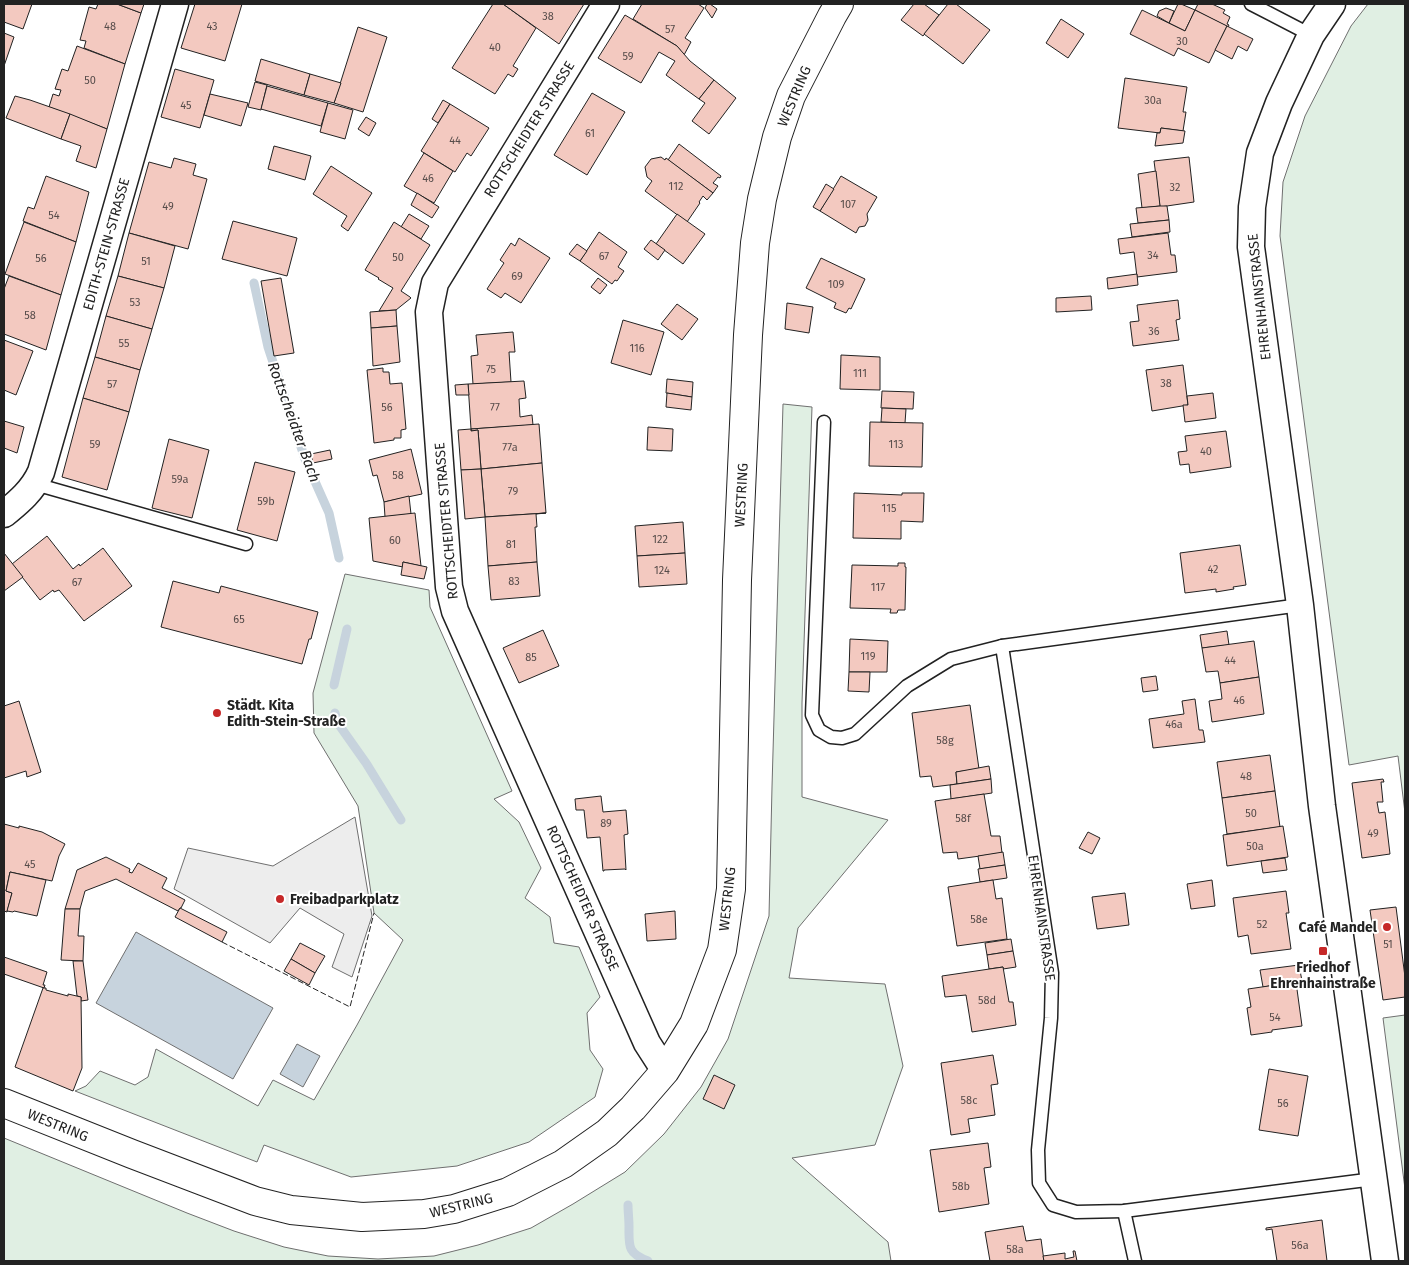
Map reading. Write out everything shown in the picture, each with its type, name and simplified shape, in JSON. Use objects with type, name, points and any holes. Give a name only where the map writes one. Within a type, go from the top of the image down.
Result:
[{"type":"main road","name":"WESTRING","points":[[4,1103],[255,1201],[291,1210],[362,1217],[424,1214],[454,1209],[508,1192],[563,1164],[607,1133],[633,1108],[665,1071],[694,1024],[722,950],[731,890],[737,580],[748,335],[755,243],[762,199],[777,137],[791,96],[840,4]]},
{"type":"street","name":"EDITH-STEIN-STRASSE","points":[[4,514],[19,503],[35,484],[41,472],[175,4]]},
{"type":"street","name":"ROTTSCHEIDTER STRASSE","points":[[606,4],[435,283],[429,312],[449,587],[455,611],[648,1043],[665,1071]]},
{"type":"street","name":"EHRENHAINSTRASSE","points":[[1332,4],[1311,34],[1279,102],[1260,152],[1252,207],[1251,247],[1300,605],[1317,764],[1385,1261]]},
{"type":"lane","points":[[1251,4],[1311,34]]},
{"type":"lane","points":[[824,422],[812,715],[819,730],[831,737],[842,738],[855,734],[907,686],[951,659],[1002,646],[1300,605]]},
{"type":"lane","points":[[35,484],[246,544]]},
{"type":"lane","name":"EHRENHAINSTRASSE","points":[[1002,646],[1052,974],[1051,1018],[1038,1150],[1039,1183],[1053,1205],[1076,1212],[1124,1212],[1374,1178]]},
{"type":"lane","points":[[1124,1212],[1135,1261]]},
{"type":"green space","points":[[1368,4],[1405,4],[1405,813],[1398,756],[1349,765],[1280,236],[1283,182],[1305,116],[1351,26]]},
{"type":"green space","points":[[783,404],[812,407],[802,703],[802,797],[888,820],[798,928],[789,978],[885,984],[903,1066],[875,1145],[792,1158],[888,1242],[891,1261],[4,1261],[4,1138],[234,1231],[284,1247],[328,1256],[378,1259],[434,1256],[478,1245],[531,1228],[625,1172],[664,1134],[701,1087],[728,1039],[769,916]]},
{"type":"green space","points":[[345,574],[429,590],[430,607],[512,791],[494,799],[519,822],[541,868],[525,898],[550,917],[554,943],[579,947],[600,997],[587,1013],[590,1050],[603,1069],[595,1097],[529,1142],[457,1166],[351,1177],[264,1145],[257,1162],[75,1091],[86,1086],[100,1071],[135,1085],[148,1077],[156,1049],[258,1106],[273,1080],[314,1100],[403,940],[374,913],[358,806],[314,733],[313,693]]},
{"type":"green space","points":[[1405,1015],[1405,1189],[1383,1018]]},
{"type":"shaded area","name":"Freibadparkplatz","points":[[355,817],[372,916],[352,977],[332,967],[344,934],[300,908],[270,943],[174,889],[188,848],[273,866]]},
{"type":"shaded area","points":[[136,932],[273,1008],[233,1079],[96,1003]]},
{"type":"shaded area","points":[[297,1044],[320,1056],[303,1087],[280,1074]]},
{"type":"building","points":[[4,4],[32,4],[23,29],[4,22]]},
{"type":"building","points":[[98,4],[117,4],[141,13],[125,64],[84,48],[86,41],[80,40],[89,7],[96,9]]},
{"type":"building","points":[[117,4],[144,4],[141,13]]},
{"type":"building","points":[[195,4],[242,4],[225,61],[181,48]]},
{"type":"building","points":[[493,4],[503,4],[536,28],[513,66],[518,69],[513,77],[508,74],[495,94],[452,68]]},
{"type":"building","points":[[503,4],[584,4],[559,44]]},
{"type":"building","points":[[642,4],[698,4],[704,8],[685,38],[691,42],[684,55],[677,46],[633,19]]},
{"type":"building","points":[[707,4],[717,9],[712,18],[705,8]]},
{"type":"building","points":[[914,4],[924,4],[939,15],[923,36],[901,20]]},
{"type":"building","points":[[948,4],[956,4],[990,30],[963,64],[924,34]]},
{"type":"building","points":[[1178,4],[1195,10],[1185,31],[1169,23]]},
{"type":"building","points":[[1198,4],[1212,4],[1225,10],[1223,13],[1230,17],[1227,24],[1229,25],[1228,27],[1195,10]]},
{"type":"building","points":[[1166,8],[1174,11],[1169,23],[1157,16],[1159,11]]},
{"type":"building","points":[[1142,10],[1185,31],[1195,10],[1227,26],[1209,63],[1178,48],[1174,56],[1130,34]]},
{"type":"building","points":[[625,15],[677,46],[690,61],[714,80],[699,99],[666,75],[675,61],[659,52],[641,83],[598,58]]},
{"type":"building","points":[[1061,19],[1084,34],[1068,58],[1046,43]]},
{"type":"building","points":[[1227,26],[1253,39],[1247,51],[1238,46],[1232,59],[1215,50]]},
{"type":"building","points":[[358,27],[387,37],[363,112],[334,103]]},
{"type":"building","points":[[4,33],[14,37],[4,66]]},
{"type":"building","points":[[77,46],[125,64],[107,129],[49,107],[53,94],[59,96],[61,90],[55,89],[62,69],[68,71]]},
{"type":"building","points":[[261,59],[310,74],[304,95],[255,81]]},
{"type":"building","points":[[175,69],[214,80],[200,128],[161,117]]},
{"type":"building","points":[[310,74],[341,83],[334,103],[304,95]]},
{"type":"building","points":[[1125,78],[1187,87],[1183,112],[1186,112],[1183,131],[1161,128],[1160,133],[1118,128]]},
{"type":"building","points":[[714,80],[736,98],[709,134],[692,121],[705,103],[699,99]]},
{"type":"building","points":[[255,82],[267,85],[261,110],[248,107]]},
{"type":"building","points":[[267,86],[328,103],[321,126],[261,109]]},
{"type":"building","points":[[592,93],[625,112],[587,175],[554,155]]},
{"type":"building","points":[[210,94],[248,103],[241,126],[204,115]]},
{"type":"building","points":[[15,96],[70,114],[61,139],[6,118]]},
{"type":"building","points":[[443,100],[450,104],[438,123],[432,119]]},
{"type":"building","points":[[328,103],[353,110],[345,139],[320,132]]},
{"type":"building","points":[[450,104],[489,128],[471,156],[467,153],[455,172],[421,151]]},
{"type":"building","points":[[70,114],[107,129],[96,168],[76,161],[81,146],[61,139]]},
{"type":"building","points":[[366,117],[376,123],[369,136],[358,129]]},
{"type":"building","points":[[1161,128],[1185,131],[1183,143],[1155,146],[1157,133],[1160,133]]},
{"type":"building","points":[[679,144],[721,176],[713,183],[718,186],[713,193],[668,160]]},
{"type":"building","points":[[274,146],[311,156],[305,180],[268,169]]},
{"type":"building","points":[[424,153],[453,171],[434,203],[404,186]]},
{"type":"building","points":[[661,157],[665,160],[666,158],[713,193],[707,200],[703,196],[687,222],[645,191],[652,181],[647,177],[645,167],[651,159]]},
{"type":"building","points":[[1189,157],[1194,202],[1160,207],[1154,161]]},
{"type":"building","points":[[174,158],[196,164],[193,175],[207,179],[188,249],[129,233],[149,162],[171,168]]},
{"type":"building","points":[[331,166],[372,193],[348,231],[341,226],[347,216],[313,194]]},
{"type":"building","points":[[1156,171],[1160,206],[1142,208],[1138,174]]},
{"type":"building","points":[[46,176],[89,192],[76,242],[23,221],[28,207],[34,209]]},
{"type":"building","points":[[841,176],[877,197],[867,214],[868,220],[865,226],[859,227],[856,233],[820,211]]},
{"type":"building","points":[[826,184],[834,189],[820,211],[813,207]]},
{"type":"building","points":[[417,193],[439,207],[432,218],[411,205]]},
{"type":"building","points":[[1167,206],[1169,220],[1138,223],[1136,208]]},
{"type":"building","points":[[409,214],[429,226],[421,239],[401,227]]},
{"type":"building","points":[[677,214],[705,234],[683,264],[656,244]]},
{"type":"building","points":[[1169,220],[1170,232],[1132,237],[1130,224]]},
{"type":"building","points":[[233,221],[297,238],[287,276],[222,259]]},
{"type":"building","points":[[24,222],[76,242],[61,295],[5,274]]},
{"type":"building","points":[[394,222],[430,245],[401,291],[411,298],[396,310],[379,311],[393,288],[365,270]]},
{"type":"building","points":[[599,232],[627,252],[618,267],[624,271],[617,281],[615,280],[612,284],[580,261]]},
{"type":"building","points":[[129,233],[175,246],[164,288],[118,276]]},
{"type":"building","points":[[1168,233],[1171,255],[1175,255],[1177,272],[1137,277],[1134,252],[1120,254],[1118,239]]},
{"type":"building","points":[[519,238],[550,258],[521,303],[505,293],[501,298],[487,289],[504,263],[500,260],[511,243],[515,246]]},
{"type":"building","points":[[651,240],[665,250],[658,260],[644,249]]},
{"type":"building","points":[[577,244],[587,251],[580,261],[569,254]]},
{"type":"building","points":[[821,258],[865,279],[851,309],[849,308],[846,313],[834,308],[836,303],[806,288]]},
{"type":"building","points":[[1137,274],[1138,285],[1108,289],[1107,278]]},
{"type":"building","points":[[9,276],[61,295],[46,350],[4,334],[4,289]]},
{"type":"building","points":[[118,276],[164,288],[152,329],[106,316]]},
{"type":"building","points":[[281,278],[294,353],[274,356],[261,281]]},
{"type":"building","points":[[598,278],[607,285],[600,294],[591,287]]},
{"type":"building","points":[[1091,296],[1092,310],[1056,312],[1056,298]]},
{"type":"building","points":[[1178,300],[1180,319],[1176,320],[1179,340],[1133,346],[1130,322],[1139,321],[1137,305]]},
{"type":"building","points":[[787,303],[813,307],[809,333],[785,329]]},
{"type":"building","points":[[677,304],[698,319],[682,340],[661,324]]},
{"type":"building","points":[[396,310],[397,326],[371,328],[370,312]]},
{"type":"building","points":[[106,316],[152,329],[140,370],[95,357]]},
{"type":"building","points":[[623,320],[664,332],[651,375],[611,363]]},
{"type":"building","points":[[397,326],[400,362],[373,366],[371,328]]},
{"type":"building","points":[[513,332],[515,352],[509,352],[511,382],[473,384],[471,356],[478,355],[476,335]]},
{"type":"building","points":[[4,340],[33,351],[16,395],[4,390]]},
{"type":"building","points":[[841,355],[880,357],[880,390],[840,389]]},
{"type":"building","points":[[95,357],[140,370],[129,412],[83,398]]},
{"type":"building","points":[[1183,365],[1188,405],[1152,411],[1146,370]]},
{"type":"building","points":[[383,368],[383,372],[389,372],[390,384],[402,383],[406,429],[401,430],[401,438],[374,443],[367,370]]},
{"type":"building","points":[[667,379],[693,382],[692,397],[666,393]]},
{"type":"building","points":[[524,381],[526,398],[519,399],[520,417],[532,415],[533,425],[471,429],[468,384]]},
{"type":"building","points":[[468,384],[469,395],[456,395],[455,385]]},
{"type":"building","points":[[882,391],[914,392],[913,409],[881,408]]},
{"type":"building","points":[[667,393],[692,397],[691,410],[666,407]]},
{"type":"building","points":[[1213,393],[1216,418],[1185,422],[1183,405],[1188,405],[1187,396]]},
{"type":"building","points":[[83,398],[129,412],[107,490],[62,477]]},
{"type":"building","points":[[882,408],[906,409],[905,423],[881,422]]},
{"type":"building","points":[[4,421],[24,427],[17,453],[4,448]]},
{"type":"building","points":[[870,422],[923,423],[922,467],[869,466]]},
{"type":"building","points":[[539,424],[542,463],[481,469],[478,430],[471,431],[471,429]]},
{"type":"building","points":[[648,427],[673,429],[672,451],[647,450]]},
{"type":"building","points":[[471,429],[471,431],[478,430],[481,469],[461,470],[458,430]]},
{"type":"building","points":[[1226,431],[1231,467],[1190,473],[1189,464],[1180,465],[1178,452],[1187,451],[1185,436]]},
{"type":"building","points":[[169,439],[209,450],[192,518],[152,508]]},
{"type":"building","points":[[411,449],[422,494],[384,502],[377,475],[373,476],[369,460]]},
{"type":"building","points":[[330,450],[332,459],[313,463],[311,454]]},
{"type":"building","points":[[255,462],[295,472],[277,541],[237,530]]},
{"type":"building","points":[[542,463],[546,513],[485,517],[481,469]]},
{"type":"building","points":[[481,469],[485,517],[465,519],[461,470]]},
{"type":"building","points":[[854,493],[902,495],[902,493],[924,493],[923,522],[901,521],[901,539],[853,538]]},
{"type":"building","points":[[409,496],[411,514],[385,517],[384,502]]},
{"type":"building","points":[[415,513],[421,566],[403,562],[403,567],[373,561],[369,518]]},
{"type":"building","points":[[546,513],[536,514],[537,562],[488,566],[485,517]]},
{"type":"building","points":[[683,522],[685,553],[637,556],[635,526]]},
{"type":"building","points":[[47,536],[73,569],[79,564],[80,566],[103,548],[132,586],[84,621],[59,590],[54,592],[53,590],[40,600],[12,564]]},
{"type":"building","points":[[1240,545],[1246,585],[1216,592],[1216,589],[1185,593],[1180,553]]},
{"type":"building","points":[[4,553],[23,577],[4,591]]},
{"type":"building","points":[[685,553],[687,584],[639,587],[637,556]]},
{"type":"building","points":[[403,562],[427,567],[424,579],[401,575]]},
{"type":"building","points":[[537,562],[540,596],[491,600],[488,566]]},
{"type":"building","points":[[898,563],[905,563],[906,567],[905,610],[890,613],[891,609],[850,608],[852,565],[898,566]]},
{"type":"building","points":[[173,581],[219,593],[221,586],[318,612],[302,664],[161,627]]},
{"type":"building","points":[[543,630],[559,666],[519,683],[503,648]]},
{"type":"building","points":[[1227,631],[1229,645],[1202,648],[1200,635]]},
{"type":"building","points":[[850,639],[888,641],[887,672],[849,672]]},
{"type":"building","points":[[1254,641],[1259,677],[1220,683],[1218,671],[1206,672],[1202,648]]},
{"type":"building","points":[[849,672],[870,672],[869,692],[848,691]]},
{"type":"building","points":[[1156,676],[1158,690],[1143,692],[1141,678]]},
{"type":"building","points":[[1259,677],[1264,714],[1212,722],[1209,701],[1222,699],[1220,683]]},
{"type":"building","points":[[1195,699],[1199,730],[1203,730],[1205,742],[1153,748],[1149,719],[1184,714],[1182,701]]},
{"type":"building","points":[[19,701],[41,772],[27,777],[26,771],[4,778],[4,706]]},
{"type":"building","points":[[970,705],[979,769],[956,772],[957,784],[933,787],[931,776],[920,777],[912,713]]},
{"type":"building","points":[[1270,755],[1275,791],[1222,798],[1217,762]]},
{"type":"building","points":[[989,766],[991,779],[957,784],[956,772]]},
{"type":"building","points":[[991,779],[992,793],[951,799],[950,785]]},
{"type":"building","points":[[1383,779],[1384,782],[1381,782],[1383,802],[1377,802],[1379,813],[1385,812],[1390,854],[1362,858],[1352,783]]},
{"type":"building","points":[[1275,791],[1280,827],[1227,834],[1222,798]]},
{"type":"building","points":[[984,794],[991,836],[1000,836],[1002,853],[958,859],[957,852],[943,853],[935,801]]},
{"type":"building","points":[[601,796],[603,812],[626,810],[628,834],[624,835],[626,870],[603,871],[600,837],[587,838],[584,810],[576,810],[575,799]]},
{"type":"building","points":[[4,824],[42,832],[65,844],[59,856],[52,881],[10,872],[6,891],[12,893],[7,912],[4,911]]},
{"type":"building","points":[[1283,826],[1288,857],[1227,866],[1223,835]]},
{"type":"building","points":[[1088,832],[1100,838],[1092,854],[1079,848]]},
{"type":"building","points":[[1003,852],[1005,865],[980,869],[978,856]]},
{"type":"building","points":[[106,857],[130,869],[129,872],[132,873],[138,863],[167,878],[162,888],[185,900],[181,908],[178,911],[116,879],[85,891],[80,909],[65,909],[77,870]]},
{"type":"building","points":[[1285,858],[1287,870],[1263,873],[1261,861]]},
{"type":"building","points":[[1005,865],[1007,878],[980,882],[978,869]]},
{"type":"building","points":[[10,872],[46,880],[37,916],[7,911],[12,893],[6,891]]},
{"type":"building","points":[[993,880],[996,899],[1002,898],[1007,939],[957,946],[948,887]]},
{"type":"building","points":[[1212,880],[1215,906],[1191,909],[1187,884]]},
{"type":"building","points":[[1286,891],[1289,913],[1286,913],[1291,949],[1251,954],[1248,935],[1238,937],[1233,898]]},
{"type":"building","points":[[1125,893],[1129,925],[1097,929],[1092,897]]},
{"type":"building","points":[[1396,907],[1405,977],[1405,997],[1383,1000],[1370,910]]},
{"type":"building","points":[[180,908],[227,932],[222,942],[175,917]]},
{"type":"building","points":[[65,909],[80,909],[78,936],[84,936],[83,961],[61,960]]},
{"type":"building","points":[[675,911],[676,939],[647,941],[645,914]]},
{"type":"building","points":[[1011,939],[1013,951],[987,955],[985,943]]},
{"type":"building","points":[[300,943],[325,956],[315,973],[291,959]]},
{"type":"building","points":[[1013,951],[1016,967],[989,969],[987,955]]},
{"type":"building","points":[[4,957],[47,972],[43,985],[45,985],[44,988],[4,974]]},
{"type":"building","points":[[291,959],[315,973],[309,985],[284,971]]},
{"type":"building","points":[[73,961],[83,961],[88,1000],[81,1001],[81,997],[77,996]]},
{"type":"building","points":[[1299,965],[1302,981],[1263,987],[1260,970]]},
{"type":"building","points":[[1003,967],[1009,1002],[1013,1002],[1016,1025],[972,1032],[966,995],[945,997],[942,976]]},
{"type":"building","points":[[1296,982],[1302,1026],[1251,1035],[1247,1008],[1251,1007],[1248,989]]},
{"type":"building","points":[[43,988],[68,996],[68,994],[81,997],[82,1068],[73,1091],[15,1067]]},
{"type":"building","points":[[993,1055],[998,1084],[991,1085],[995,1115],[968,1119],[970,1132],[951,1135],[941,1063]]},
{"type":"building","points":[[1269,1069],[1308,1076],[1298,1136],[1259,1130]]},
{"type":"building","points":[[714,1075],[735,1085],[724,1109],[703,1099]]},
{"type":"building","points":[[988,1143],[991,1167],[984,1168],[989,1204],[939,1212],[930,1150]]},
{"type":"building","points":[[1322,1220],[1327,1261],[1277,1261],[1272,1229],[1266,1230],[1266,1228]]},
{"type":"building","points":[[1023,1226],[1026,1241],[1041,1239],[1044,1261],[990,1261],[985,1232]]},
{"type":"building","points":[[1073,1251],[1075,1251],[1077,1261],[1044,1261],[1043,1256],[1065,1253],[1065,1259],[1074,1257]]},
{"type":"waterway","name":"Rottscheidter Bach","points":[[254,283],[268,347],[305,459],[329,513],[339,558]]},
{"type":"waterway","name":"Rottscheidter Bach","points":[[334,685],[347,629]]},
{"type":"waterway","name":"Rottscheidter Bach","points":[[335,713],[337,722],[366,763],[401,820]]},
{"type":"waterway","name":"Rottscheidter Bach","points":[[628,1205],[629,1244],[636,1255],[648,1261]]},
{"type":"fence","points":[[222,942],[350,1007],[374,913]]},
{"type":"place","name":"Städt. Kita Edith-Stein-Straße","points":[[217,713]]},
{"type":"place","name":"Freibadparkplatz","points":[[280,899]]},
{"type":"place","name":"Café Mandel","points":[[1387,927]]},
{"type":"place","name":"Friedhof Ehrenhainstraße","points":[[1323,951]]}]
